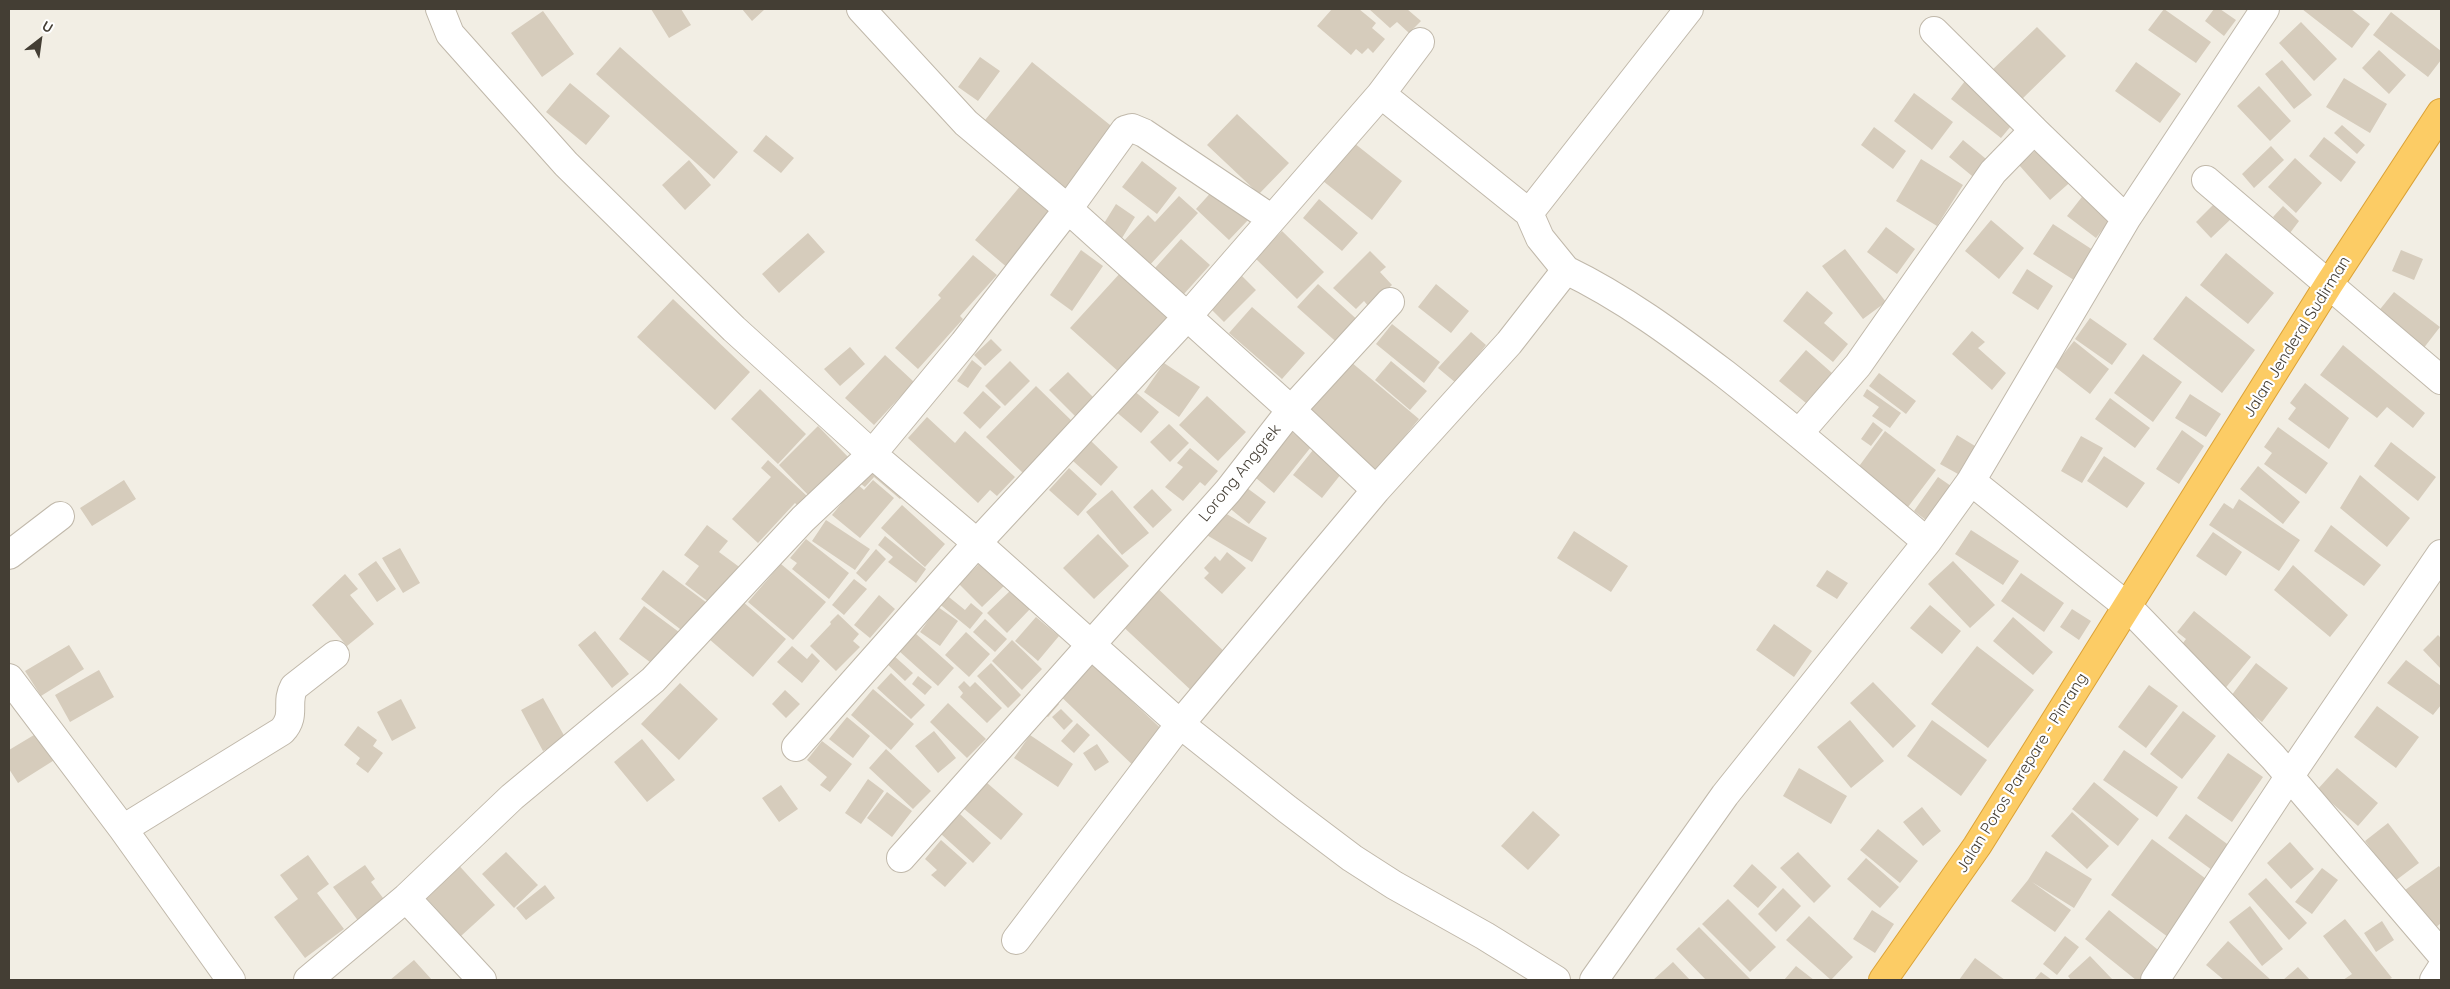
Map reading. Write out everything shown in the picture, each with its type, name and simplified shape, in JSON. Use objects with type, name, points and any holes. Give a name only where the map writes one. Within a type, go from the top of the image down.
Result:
[{"type":"highway","name":"Jalan Jenderal Sudirman","points":[[2155,562],[2329,284],[2441,113]]},
{"type":"highway","name":"Jalan Poros Parepare - Pinrang","points":[[1883,980],[1977,846],[2155,562]]},
{"type":"street","points":[[440,9],[450,34],[566,164],[734,329],[872,454],[978,543],[1180,724],[1352,858],[1394,885],[1536,966],[1556,980]]},
{"type":"street","points":[[860,9],[966,123],[1068,209],[1186,318],[1291,410],[1376,490]]},
{"type":"street","points":[[1529,213],[1689,9]]},
{"type":"street","points":[[1594,980],[1725,795],[1927,542],[1971,481],[2126,219],[2265,9]]},
{"type":"street","points":[[1934,31],[2126,219]]},
{"type":"street","points":[[796,747],[978,543],[1186,318],[1381,94],[1420,42]]},
{"type":"street","points":[[1381,94],[1529,213],[1540,238],[1566,270],[1598,285],[1637,309],[1800,432],[1927,542]]},
{"type":"street","points":[[308,980],[406,898],[512,797],[653,680],[803,519],[872,454],[964,344],[1068,209],[1121,134],[1132,128],[1144,133],[1272,219]]},
{"type":"street","points":[[1800,432],[1858,365],[1993,172],[2034,130]]},
{"type":"street","points":[[2206,180],[2441,380]]},
{"type":"street","points":[[1016,940],[1180,724],[1376,490],[1503,350],[1566,270]]},
{"type":"street","name":"Lorong Anggrek","points":[[901,858],[1228,491],[1291,410],[1390,302]]},
{"type":"street","points":[[1971,481],[2127,606],[2273,757],[2441,954]]},
{"type":"street","points":[[9,555],[60,516]]},
{"type":"street","points":[[2156,980],[2289,777],[2441,554]]},
{"type":"street","points":[[123,829],[282,731],[291,717],[291,692],[294,687],[335,655]]},
{"type":"street","points":[[9,678],[123,829],[231,980]]},
{"type":"street","points":[[406,898],[482,980]]},
{"type":"street","points":[[2434,980],[2441,969]]},
{"type":"building","points":[[651,9],[681,9],[691,25],[669,38]]},
{"type":"building","points":[[742,9],[765,9],[752,21]]},
{"type":"building","points":[[1332,9],[1359,9],[1376,23],[1372,28],[1385,39],[1373,53],[1368,48],[1362,54],[1356,49],[1351,55],[1317,26]]},
{"type":"building","points":[[1369,9],[1407,9],[1421,21],[1409,33],[1397,22],[1390,28]]},
{"type":"building","points":[[2164,9],[2211,42],[2196,63],[2148,30]]},
{"type":"building","points":[[2214,9],[2220,9],[2236,20],[2224,36],[2205,21]]},
{"type":"building","points":[[2302,9],[2351,9],[2370,24],[2352,48]]},
{"type":"building","points":[[543,11],[574,54],[542,77],[511,33]]},
{"type":"building","points":[[2391,12],[2441,51],[2441,60],[2428,77],[2373,35]]},
{"type":"building","points":[[2301,22],[2337,59],[2314,81],[2279,43]]},
{"type":"building","points":[[2037,27],[2066,56],[2019,102],[1990,72]]},
{"type":"building","points":[[620,47],[738,152],[714,179],[596,74]]},
{"type":"building","points":[[2379,50],[2406,75],[2389,94],[2362,68]]},
{"type":"building","points":[[980,57],[1000,71],[978,101],[958,87]]},
{"type":"building","points":[[2282,60],[2312,95],[2294,109],[2265,74]]},
{"type":"building","points":[[1032,62],[1115,129],[1064,192],[981,125]]},
{"type":"building","points":[[2136,62],[2181,94],[2160,123],[2115,91]]},
{"type":"building","points":[[2344,78],[2387,104],[2370,133],[2326,107]]},
{"type":"building","points":[[1965,81],[2016,120],[2001,138],[1951,99]]},
{"type":"building","points":[[570,83],[610,116],[586,145],[546,112]]},
{"type":"building","points":[[2259,86],[2291,121],[2270,141],[2237,106]]},
{"type":"building","points":[[1914,93],[1953,122],[1932,150],[1894,121]]},
{"type":"building","points":[[1237,114],[1289,163],[1259,194],[1207,145]]},
{"type":"building","points":[[2342,125],[2365,145],[2357,154],[2334,133]]},
{"type":"building","points":[[1874,127],[1906,151],[1893,169],[1861,145]]},
{"type":"building","points":[[766,135],[794,158],[781,173],[753,151]]},
{"type":"building","points":[[2324,137],[2356,162],[2341,182],[2309,156]]},
{"type":"building","points":[[1963,140],[1991,163],[1977,180],[1949,157]]},
{"type":"building","points":[[1354,143],[1402,181],[1372,220],[1323,181]]},
{"type":"building","points":[[2044,143],[2075,178],[2050,200],[2019,165]]},
{"type":"building","points":[[2271,146],[2284,160],[2254,188],[2242,174]]},
{"type":"building","points":[[2295,158],[2322,183],[2296,213],[2268,187]]},
{"type":"building","points":[[1921,159],[1963,185],[1937,226],[1896,201]]},
{"type":"building","points":[[689,160],[711,185],[685,210],[662,185]]},
{"type":"building","points":[[1142,161],[1177,188],[1157,214],[1122,187]]},
{"type":"building","points":[[1022,184],[1057,213],[1009,269],[975,240]]},
{"type":"building","points":[[1215,188],[1249,219],[1229,240],[1196,209]]},
{"type":"building","points":[[2085,193],[2114,215],[2096,238],[2067,216]]},
{"type":"building","points":[[1179,196],[1198,213],[1148,267],[1122,243],[1148,215],[1155,222]]},
{"type":"building","points":[[1319,199],[1358,233],[1342,251],[1303,218]]},
{"type":"building","points":[[2216,202],[2232,218],[2211,238],[2196,222]]},
{"type":"building","points":[[1116,204],[1135,217],[1122,238],[1103,225]]},
{"type":"building","points":[[2283,206],[2299,221],[2290,233],[2273,217]]},
{"type":"building","points":[[1991,220],[2024,248],[1999,279],[1965,251]]},
{"type":"building","points":[[2053,224],[2096,252],[2077,282],[2033,254]]},
{"type":"building","points":[[1886,227],[1915,249],[1897,274],[1867,252]]},
{"type":"building","points":[[1282,231],[1324,272],[1297,299],[1255,258]]},
{"type":"building","points":[[808,233],[825,252],[779,293],[762,274]]},
{"type":"building","points":[[1181,239],[1210,265],[1184,294],[1155,268]]},
{"type":"building","points":[[1845,249],[1886,302],[1863,319],[1822,266]]},
{"type":"building","points":[[1081,250],[1103,266],[1072,311],[1050,295]]},
{"type":"building","points":[[2401,250],[2423,259],[2414,280],[2392,271]]},
{"type":"building","points":[[1370,251],[1386,267],[1380,272],[1392,285],[1369,307],[1364,301],[1356,309],[1333,288]]},
{"type":"building","points":[[2226,253],[2274,293],[2248,324],[2200,285]]},
{"type":"building","points":[[973,255],[997,275],[960,316],[963,319],[918,369],[895,348],[941,298],[938,295]]},
{"type":"building","points":[[2027,269],[2053,286],[2038,310],[2012,293]]},
{"type":"building","points":[[1122,271],[1171,315],[1120,373],[1070,328]]},
{"type":"building","points":[[1242,276],[1256,290],[1224,322],[1210,308]]},
{"type":"building","points":[[1318,284],[1362,324],[1342,347],[1297,307]]},
{"type":"building","points":[[1436,284],[1469,311],[1451,333],[1418,307]]},
{"type":"building","points":[[1807,291],[1833,313],[1824,323],[1848,344],[1833,362],[1783,321]]},
{"type":"building","points":[[2394,292],[2440,327],[2423,349],[2377,313]]},
{"type":"building","points":[[2186,296],[2255,350],[2222,393],[2153,339]]},
{"type":"building","points":[[673,299],[750,372],[715,410],[637,337]]},
{"type":"building","points":[[1252,307],[1305,353],[1282,379],[1229,333]]},
{"type":"building","points":[[2090,318],[2127,344],[2112,365],[2075,339]]},
{"type":"building","points":[[1392,324],[1440,362],[1424,383],[1376,344]]},
{"type":"building","points":[[1972,331],[1985,342],[1978,348],[2006,373],[1992,390],[1952,354]]},
{"type":"building","points":[[1471,332],[1486,345],[1476,358],[1482,363],[1462,388],[1438,368]]},
{"type":"building","points":[[991,339],[1002,350],[985,366],[974,355]]},
{"type":"building","points":[[2074,341],[2109,369],[2090,394],[2054,366]]},
{"type":"building","points":[[2343,345],[2425,413],[2413,428],[2387,407],[2377,418],[2320,375]]},
{"type":"building","points":[[850,347],[865,364],[840,386],[824,369]]},
{"type":"building","points":[[1806,350],[1832,373],[1806,403],[1779,381]]},
{"type":"building","points":[[2143,354],[2182,382],[2153,422],[2114,393]]},
{"type":"building","points":[[885,355],[914,382],[874,425],[845,398]]},
{"type":"building","points":[[972,360],[982,368],[968,388],[957,381]]},
{"type":"building","points":[[1010,361],[1030,381],[1005,406],[985,386]]},
{"type":"building","points":[[1391,361],[1427,391],[1410,410],[1375,380]]},
{"type":"building","points":[[1351,362],[1419,419],[1376,471],[1307,414]]},
{"type":"building","points":[[1164,363],[1200,387],[1179,417],[1144,392]]},
{"type":"building","points":[[1068,372],[1094,398],[1076,417],[1049,390]]},
{"type":"building","points":[[1879,373],[1916,401],[1906,414],[1869,386]]},
{"type":"building","points":[[2305,383],[2349,418],[2329,449],[2288,419],[2296,408],[2290,403]]},
{"type":"building","points":[[1036,386],[1076,425],[1026,476],[986,437]]},
{"type":"building","points":[[760,389],[806,434],[778,464],[731,419]]},
{"type":"building","points":[[1132,389],[1159,412],[1141,433],[1114,410]]},
{"type":"building","points":[[1867,389],[1901,413],[1890,428],[1872,416],[1879,407],[1863,396]]},
{"type":"building","points":[[983,391],[1001,407],[980,429],[963,413]]},
{"type":"building","points":[[2190,394],[2221,414],[2206,437],[2175,418]]},
{"type":"building","points":[[1207,396],[1246,432],[1218,461],[1179,425]]},
{"type":"building","points":[[2110,398],[2150,428],[2135,448],[2095,419]]},
{"type":"building","points":[[927,417],[955,443],[965,431],[1015,477],[997,496],[990,490],[978,503],[908,438]]},
{"type":"building","points":[[1873,422],[1883,430],[1871,446],[1861,439]]},
{"type":"building","points":[[1169,424],[1189,443],[1170,462],[1150,442]]},
{"type":"building","points":[[818,426],[851,460],[812,499],[779,465]]},
{"type":"building","points":[[2278,427],[2328,463],[2306,494],[2264,464],[2272,453],[2264,447]]},
{"type":"building","points":[[2182,430],[2204,446],[2179,484],[2156,469]]},
{"type":"building","points":[[1885,431],[1936,470],[1908,507],[1857,469]]},
{"type":"building","points":[[1292,432],[1311,447],[1274,493],[1256,478]]},
{"type":"building","points":[[1957,435],[1975,446],[1958,474],[1940,464]]},
{"type":"building","points":[[2081,436],[2103,448],[2082,483],[2061,471]]},
{"type":"building","points":[[1091,441],[1118,467],[1101,486],[1073,461]]},
{"type":"building","points":[[2391,442],[2436,477],[2418,501],[2374,466]]},
{"type":"building","points":[[1190,448],[1218,471],[1205,486],[1200,482],[1183,501],[1165,487],[1183,467],[1177,463]]},
{"type":"building","points":[[1313,450],[1341,474],[1322,498],[1293,475]]},
{"type":"building","points":[[2104,456],[2145,483],[2127,508],[2087,481]]},
{"type":"building","points":[[768,460],[807,496],[797,505],[795,503],[758,543],[732,519],[771,477],[761,468]]},
{"type":"building","points":[[871,465],[904,494],[900,499],[874,477],[865,487],[857,481]]},
{"type":"building","points":[[2258,466],[2300,502],[2283,524],[2240,489]]},
{"type":"building","points":[[1069,468],[1097,494],[1078,516],[1049,490]]},
{"type":"building","points":[[2360,475],[2410,518],[2387,547],[2340,508]]},
{"type":"building","points":[[1938,477],[1951,486],[1927,521],[1914,511]]},
{"type":"building","points":[[124,480],[136,499],[92,526],[80,508]]},
{"type":"building","points":[[873,480],[894,498],[860,538],[832,515],[857,484],[864,490]]},
{"type":"building","points":[[1243,485],[1266,502],[1249,524],[1227,506]]},
{"type":"building","points":[[1152,489],[1172,510],[1153,528],[1133,507]]},
{"type":"building","points":[[1112,490],[1149,533],[1122,555],[1086,512]]},
{"type":"building","points":[[2239,499],[2300,540],[2279,571],[2209,525],[2224,503],[2233,509]]},
{"type":"building","points":[[902,505],[945,544],[925,567],[881,528]]},
{"type":"building","points":[[1220,510],[1267,538],[1252,562],[1205,534]]},
{"type":"building","points":[[826,520],[870,549],[855,570],[812,541]]},
{"type":"building","points":[[707,525],[728,541],[719,552],[742,569],[714,606],[685,584],[699,566],[684,555]]},
{"type":"building","points":[[2331,525],[2381,565],[2364,586],[2314,551]]},
{"type":"building","points":[[1971,530],[2019,561],[2003,585],[1955,554]]},
{"type":"building","points":[[1574,531],[1628,566],[1611,592],[1557,558]]},
{"type":"building","points":[[2213,532],[2242,552],[2226,576],[2196,556]]},
{"type":"building","points":[[1098,534],[1129,566],[1094,599],[1063,568]]},
{"type":"building","points":[[885,536],[926,569],[916,583],[888,562],[893,557],[878,545]]},
{"type":"building","points":[[806,539],[849,573],[829,599],[792,569],[797,563],[790,558]]},
{"type":"building","points":[[400,548],[420,583],[403,593],[382,558]]},
{"type":"building","points":[[876,549],[886,559],[866,582],[856,573]]},
{"type":"building","points":[[1227,552],[1246,568],[1222,594],[1204,578],[1209,573],[1204,568],[1215,556],[1220,561]]},
{"type":"building","points":[[983,560],[1007,583],[982,607],[959,584]]},
{"type":"building","points":[[376,561],[396,589],[377,602],[358,574]]},
{"type":"building","points":[[1953,561],[1995,605],[1970,628],[1928,584]]},
{"type":"building","points":[[781,564],[826,602],[793,640],[748,602]]},
{"type":"building","points":[[2293,565],[2348,615],[2330,637],[2274,590]]},
{"type":"building","points":[[663,570],[707,603],[684,632],[641,599]]},
{"type":"building","points":[[1827,570],[1848,583],[1837,599],[1816,586]]},
{"type":"building","points":[[2021,573],[2064,603],[2044,632],[2001,601]]},
{"type":"building","points":[[345,574],[358,589],[350,595],[374,624],[347,646],[312,605]]},
{"type":"building","points":[[854,579],[867,589],[844,615],[832,605]]},
{"type":"building","points":[[1152,583],[1230,657],[1195,694],[1116,620]]},
{"type":"building","points":[[1011,590],[1030,609],[1007,633],[987,613]]},
{"type":"building","points":[[944,593],[965,610],[971,603],[983,613],[970,629],[937,602]]},
{"type":"building","points":[[879,595],[895,609],[870,638],[854,625]]},
{"type":"building","points":[[742,601],[786,639],[753,677],[709,639]]},
{"type":"building","points":[[1930,605],[1961,631],[1942,654],[1910,628]]},
{"type":"building","points":[[644,606],[683,635],[658,668],[619,639]]},
{"type":"building","points":[[938,607],[958,621],[940,646],[920,632]]},
{"type":"building","points":[[2072,609],[2091,621],[2079,640],[2060,627]]},
{"type":"building","points":[[2194,611],[2251,657],[2223,691],[2176,652],[2186,639],[2177,632]]},
{"type":"building","points":[[838,614],[859,634],[853,641],[860,647],[836,671],[810,646]]},
{"type":"building","points":[[1036,617],[1059,636],[1038,661],[1015,641]]},
{"type":"building","points":[[2013,617],[2053,652],[2033,675],[1993,641]]},
{"type":"building","points":[[985,619],[1007,639],[995,652],[973,632]]},
{"type":"building","points":[[1774,624],[1812,651],[1794,677],[1756,650]]},
{"type":"building","points":[[595,631],[629,674],[612,688],[578,645]]},
{"type":"building","points":[[966,632],[990,654],[969,677],[945,655]]},
{"type":"building","points":[[915,633],[954,668],[938,686],[899,651]]},
{"type":"building","points":[[2438,635],[2441,638],[2441,669],[2423,650]]},
{"type":"building","points":[[1012,640],[1042,669],[1022,690],[992,661]]},
{"type":"building","points":[[69,645],[84,669],[41,696],[25,671]]},
{"type":"building","points":[[792,646],[807,659],[812,653],[820,661],[802,683],[777,662]]},
{"type":"building","points":[[1977,646],[2034,690],[1988,748],[1931,704]]},
{"type":"building","points":[[892,654],[913,673],[905,681],[885,662]]},
{"type":"building","points":[[1084,656],[1170,737],[1139,771],[1053,689]]},
{"type":"building","points":[[2406,660],[2441,686],[2441,705],[2433,715],[2387,683]]},
{"type":"building","points":[[991,663],[1021,695],[1008,708],[977,676]]},
{"type":"building","points":[[2256,663],[2288,688],[2262,722],[2254,716],[2249,723],[2234,711],[2240,703],[2231,696]]},
{"type":"building","points":[[99,670],[114,697],[70,722],[55,695]]},
{"type":"building","points":[[891,673],[925,705],[911,719],[877,688]]},
{"type":"building","points":[[918,676],[932,687],[925,695],[912,684]]},
{"type":"building","points":[[964,681],[970,687],[975,682],[1002,708],[987,723],[960,697],[963,693],[958,687]]},
{"type":"building","points":[[1873,682],[1916,726],[1893,748],[1850,703]]},
{"type":"building","points":[[680,683],[718,719],[679,760],[641,724]]},
{"type":"building","points":[[2149,685],[2178,706],[2146,748],[2118,727]]},
{"type":"building","points":[[873,689],[914,724],[891,750],[851,715]]},
{"type":"building","points":[[785,690],[800,704],[786,718],[772,704]]},
{"type":"building","points":[[1050,696],[1059,704],[1048,717],[1039,710]]},
{"type":"building","points":[[543,698],[566,739],[543,751],[521,710]]},
{"type":"building","points":[[401,699],[416,728],[392,741],[377,712]]},
{"type":"building","points":[[948,703],[986,739],[967,758],[930,722]]},
{"type":"building","points":[[2377,706],[2419,737],[2396,768],[2354,737]]},
{"type":"building","points":[[1061,709],[1073,721],[1064,730],[1052,717]]},
{"type":"building","points":[[2183,711],[2216,736],[2182,779],[2150,754]]},
{"type":"building","points":[[847,717],[870,736],[853,758],[829,739]]},
{"type":"building","points":[[1850,720],[1884,761],[1851,788],[1817,747]]},
{"type":"building","points":[[1932,720],[1987,760],[1961,796],[1907,756]]},
{"type":"building","points":[[1077,723],[1090,735],[1074,753],[1061,741]]},
{"type":"building","points":[[358,726],[377,740],[373,746],[383,753],[368,773],[356,764],[360,758],[344,745]]},
{"type":"building","points":[[934,731],[956,758],[938,773],[915,746]]},
{"type":"building","points":[[39,732],[56,759],[18,783],[9,769],[9,750]]},
{"type":"building","points":[[1030,735],[1073,764],[1058,787],[1014,758]]},
{"type":"building","points":[[642,739],[675,780],[647,802],[614,762]]},
{"type":"building","points":[[822,741],[852,764],[830,792],[820,785],[827,777],[807,760]]},
{"type":"building","points":[[1097,744],[1109,762],[1095,771],[1083,753]]},
{"type":"building","points":[[886,749],[931,791],[913,809],[869,768]]},
{"type":"building","points":[[2124,750],[2178,787],[2157,817],[2103,780]]},
{"type":"building","points":[[2228,753],[2263,777],[2232,822],[2197,798]]},
{"type":"building","points":[[1799,768],[1847,796],[1831,824],[1783,796]]},
{"type":"building","points":[[2337,768],[2378,803],[2358,826],[2317,790]]},
{"type":"building","points":[[868,779],[884,791],[861,824],[845,813]]},
{"type":"building","points":[[986,782],[1023,814],[1001,840],[963,808]]},
{"type":"building","points":[[2094,782],[2139,819],[2118,846],[2072,809]]},
{"type":"building","points":[[781,785],[798,809],[779,822],[762,798]]},
{"type":"building","points":[[887,792],[912,811],[892,837],[867,818]]},
{"type":"building","points":[[1922,807],[1941,831],[1923,846],[1903,822]]},
{"type":"building","points":[[1533,811],[1560,835],[1528,870],[1501,846]]},
{"type":"building","points":[[2072,812],[2109,846],[2087,869],[2051,836]]},
{"type":"building","points":[[960,814],[991,843],[973,863],[941,834]]},
{"type":"building","points":[[2186,814],[2230,846],[2212,870],[2168,838]]},
{"type":"building","points":[[2388,823],[2419,863],[2395,881],[2365,841]]},
{"type":"building","points":[[1878,829],[1918,861],[1900,883],[1860,850]]},
{"type":"building","points":[[2152,839],[2213,884],[2172,940],[2111,895]]},
{"type":"building","points":[[941,840],[967,863],[945,887],[931,875],[937,870],[925,859]]},
{"type":"building","points":[[2290,842],[2314,869],[2291,889],[2267,863]]},
{"type":"building","points":[[2046,851],[2092,879],[2074,908],[2032,882],[2071,910],[2055,932],[2011,901],[2028,880]]},
{"type":"building","points":[[506,852],[538,885],[514,908],[482,874]]},
{"type":"building","points":[[1798,852],[1831,886],[1814,903],[1780,868]]},
{"type":"building","points":[[308,855],[329,884],[317,893],[344,929],[305,958],[274,917],[298,899],[280,875]]},
{"type":"building","points":[[1866,858],[1899,887],[1880,908],[1847,879]]},
{"type":"building","points":[[454,860],[495,905],[461,936],[420,891]]},
{"type":"building","points":[[1752,864],[1777,887],[1758,908],[1733,886]]},
{"type":"building","points":[[365,865],[375,879],[371,882],[386,902],[359,922],[333,887]]},
{"type":"building","points":[[2439,866],[2441,869],[2441,923],[2434,929],[2405,890]]},
{"type":"building","points":[[2322,868],[2338,880],[2312,914],[2295,902]]},
{"type":"building","points":[[2266,878],[2307,923],[2289,940],[2248,894]]},
{"type":"building","points":[[545,885],[555,898],[526,920],[516,908]]},
{"type":"building","points":[[1783,888],[1801,906],[1776,932],[1758,914]]},
{"type":"building","points":[[1728,899],[1776,947],[1750,972],[1702,924]]},
{"type":"building","points":[[2250,906],[2283,949],[2262,966],[2229,922]]},
{"type":"building","points":[[1872,910],[1894,924],[1875,953],[1853,939]]},
{"type":"building","points":[[2109,910],[2168,958],[2150,980],[2136,980],[2085,939]]},
{"type":"building","points":[[1809,916],[1853,957],[1831,980],[1786,940]]},
{"type":"building","points":[[2345,919],[2392,978],[2388,980],[2343,980],[2352,974],[2323,936]]},
{"type":"building","points":[[2382,921],[2394,940],[2376,952],[2364,933]]},
{"type":"building","points":[[1699,927],[1751,980],[1706,980],[1676,949]]},
{"type":"building","points":[[2065,936],[2079,947],[2057,975],[2043,964]]},
{"type":"building","points":[[2228,941],[2271,980],[2224,980],[2206,965]]},
{"type":"building","points":[[2090,956],[2113,980],[2071,980],[2068,976]]},
{"type":"building","points":[[1975,958],[2005,980],[1959,980]]},
{"type":"building","points":[[414,960],[432,980],[390,980]]},
{"type":"building","points":[[1673,962],[1690,980],[1653,980]]},
{"type":"building","points":[[1796,966],[1814,980],[1784,980]]},
{"type":"building","points":[[2298,967],[2310,980],[2283,980]]},
{"type":"building","points":[[2041,972],[2052,980],[2034,980]]}]
